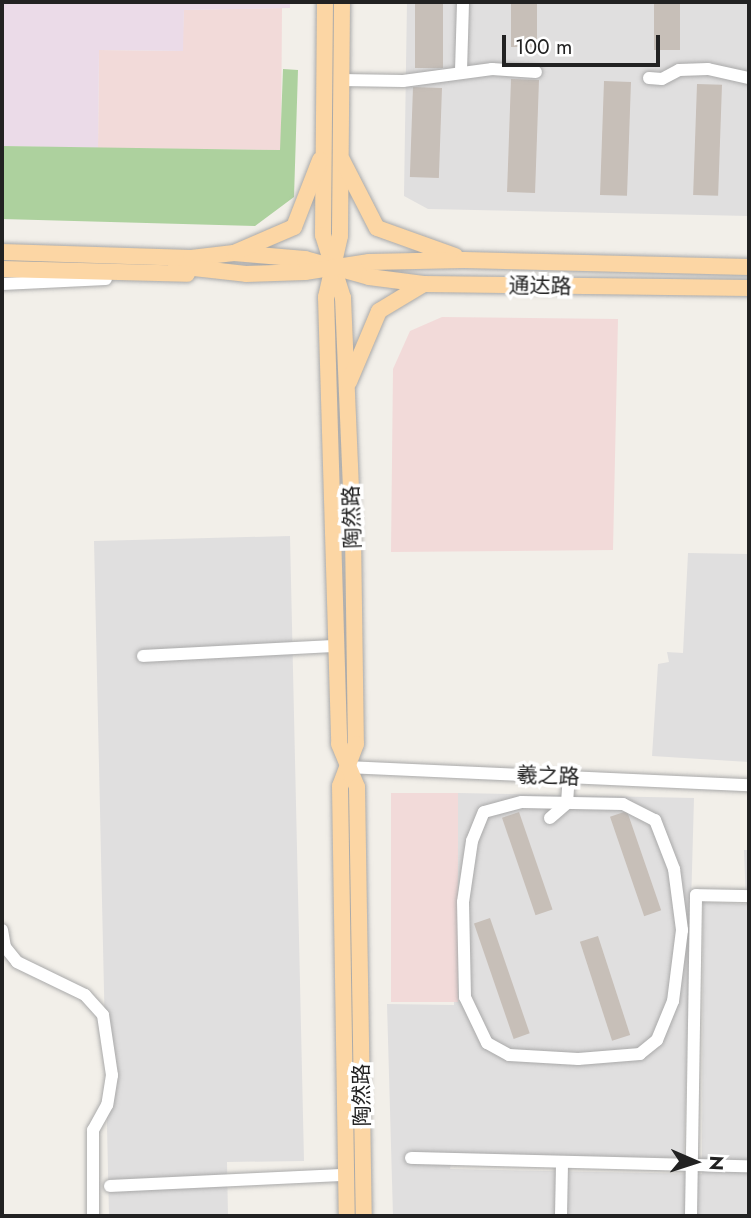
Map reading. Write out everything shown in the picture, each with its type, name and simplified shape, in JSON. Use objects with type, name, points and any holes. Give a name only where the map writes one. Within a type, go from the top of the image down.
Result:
[{"type":"main road","name":"陶然路","points":[[325,2],[323,235],[343,298],[356,744],[340,786],[347,1216]]},
{"type":"main road","name":"陶然路","points":[[342,2],[340,236],[326,297],[339,744],[357,787],[364,1216]]},
{"type":"main road","points":[[234,253],[294,227],[324,151]]},
{"type":"main road","points":[[341,158],[377,228],[464,260]]},
{"type":"main road","points":[[2,242],[189,247],[217,252]]},
{"type":"main road","name":"通达路","points":[[2,252],[191,258],[217,252],[234,253],[305,259],[332,268],[424,284],[749,288]]},
{"type":"main road","name":"通达路","points":[[2,262],[192,267],[217,272],[464,260],[749,267]]},
{"type":"main road","points":[[2,269],[189,275],[217,272]]},
{"type":"main road","points":[[347,387],[379,312],[424,284]]},
{"type":"street","points":[[461,71],[463,2]]},
{"type":"street","points":[[649,78],[662,79],[679,70],[708,69],[749,78]]},
{"type":"street","points":[[341,80],[403,81],[461,71],[536,72]]},
{"type":"street","points":[[2,284],[189,275]]},
{"type":"street","points":[[143,656],[337,646]]},
{"type":"street","name":"羲之路","points":[[346,766],[749,785]]},
{"type":"street","points":[[567,803],[569,777]]},
{"type":"street","points":[[550,818],[567,803],[624,804],[655,820],[674,869],[682,930],[673,1001],[657,1040],[640,1054],[578,1059],[509,1055],[487,1043],[465,997],[463,902],[472,841],[484,812],[522,802],[567,803]]},
{"type":"street","points":[[691,1216],[696,895],[749,896]]},
{"type":"street","points":[[2,930],[5,947],[17,962],[85,995],[103,1015],[113,1075],[107,1105],[93,1130],[93,1216]]},
{"type":"street","points":[[411,1158],[749,1166]]},
{"type":"street","points":[[561,1216],[562,1162]]},
{"type":"street","points":[[110,1186],[346,1175]]},
{"type":"shaded area","points":[[2,2],[290,2],[290,8],[184,10],[183,51],[99,50],[98,148],[2,146]]},
{"type":"shaded area","points":[[407,2],[749,2],[749,216],[428,209],[404,196]]},
{"type":"shaded area","points":[[282,8],[281,150],[98,148],[99,50],[182,51],[184,10]]},
{"type":"shaded area","points":[[442,317],[618,319],[613,550],[391,552],[393,369],[410,331]]},
{"type":"shaded area","points":[[290,536],[304,1161],[227,1162],[228,1216],[109,1216],[94,541]]},
{"type":"shaded area","points":[[688,553],[749,554],[749,762],[652,756],[658,664],[669,662],[667,652],[683,653]]},
{"type":"shaded area","points":[[391,793],[458,793],[458,1002],[391,1002]]},
{"type":"shaded area","points":[[458,793],[694,798],[684,1158],[453,1154],[450,1169],[702,1174],[703,902],[746,904],[744,850],[749,850],[749,1216],[393,1216],[387,1004],[454,1005]]},
{"type":"green space","points":[[283,69],[298,70],[294,197],[255,226],[2,219],[2,146],[280,150]]},
{"type":"building","points":[[415,2],[443,2],[443,68],[415,68]]},
{"type":"building","points":[[511,2],[537,2],[537,47],[511,47]]},
{"type":"building","points":[[654,2],[680,2],[680,50],[654,50]]},
{"type":"building","points":[[511,79],[539,80],[535,193],[507,192]]},
{"type":"building","points":[[604,81],[631,82],[627,196],[600,195]]},
{"type":"building","points":[[697,84],[722,85],[718,196],[693,195]]},
{"type":"building","points":[[413,87],[442,88],[439,178],[410,177]]},
{"type":"building","points":[[627,811],[661,910],[644,916],[610,817]]},
{"type":"building","points":[[519,812],[553,909],[536,915],[502,818]]},
{"type":"building","points":[[490,918],[530,1033],[514,1039],[474,924]]},
{"type":"building","points":[[598,936],[630,1035],[612,1041],[580,942]]}]
